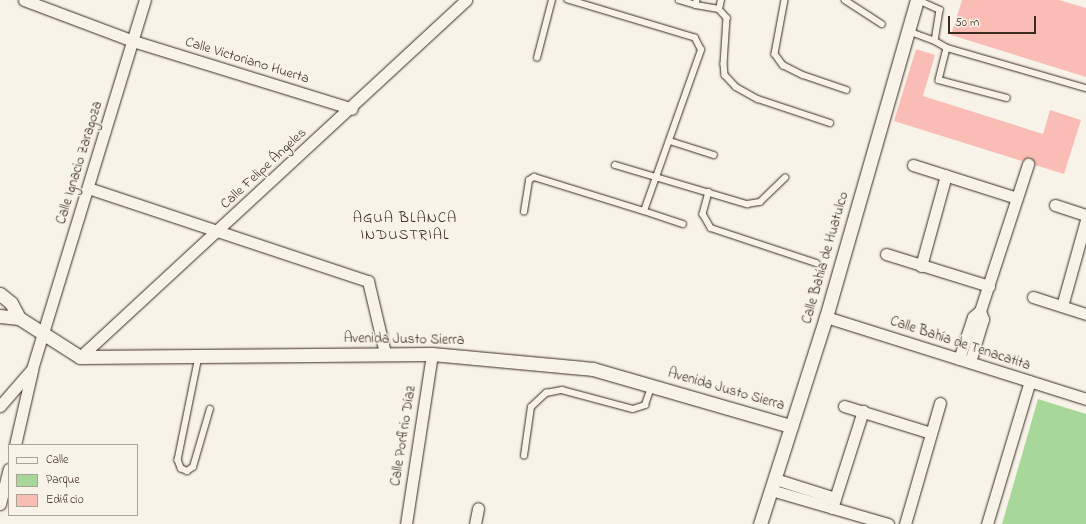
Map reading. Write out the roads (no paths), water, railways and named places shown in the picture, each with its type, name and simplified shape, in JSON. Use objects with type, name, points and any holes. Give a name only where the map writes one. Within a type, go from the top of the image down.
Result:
[{"type":"street","name":"Calle Victoriano Huerta","points":[[24,0],[132,41],[352,109]]},
{"type":"street","name":"Calle Ignacio Zaragoza","points":[[44,335],[145,0]]},
{"type":"street","name":"Calle Felipe Ángeles","points":[[80,357],[219,232],[352,109],[466,0]]},
{"type":"street","name":"Calle Bahía de Huatulco","points":[[760,524],[826,317],[917,0]]},
{"type":"street","points":[[965,361],[983,319],[980,311],[1028,164]]},
{"type":"street","points":[[913,165],[1017,198]]},
{"type":"street","points":[[921,266],[946,175]]},
{"type":"street","points":[[88,188],[368,282],[385,354]]},
{"type":"street","points":[[1055,205],[1086,215]]},
{"type":"street","points":[[1062,306],[1086,220]]},
{"type":"street","points":[[886,254],[988,286]]},
{"type":"street","points":[[0,294],[11,303],[18,318]]},
{"type":"street","points":[[1033,297],[1086,314]]},
{"type":"street","points":[[0,316],[18,318],[80,357]]},
{"type":"street","name":"Calle Bahía de Tenacatita","points":[[826,317],[1086,399]]},
{"type":"street","points":[[15,444],[32,369],[44,335]]},
{"type":"street","name":"Avenida Justo Sierra","points":[[80,357],[432,354],[593,369],[791,426]]},
{"type":"street","name":"Calle Porfirio Díaz","points":[[406,524],[432,354]]},
{"type":"street","points":[[0,406],[32,369]]},
{"type":"street","points":[[987,524],[1030,381]]},
{"type":"street","points":[[905,524],[940,403]]},
{"type":"street","points":[[844,406],[931,433]]},
{"type":"street","points":[[834,503],[862,411]]},
{"type":"street","points":[[0,504],[8,473]]},
{"type":"street","points":[[773,485],[834,503],[888,524]]},
{"type":"street","points":[[475,524],[478,508]]},
{"type":"lane","points":[[537,58],[552,0]]},
{"type":"lane","points":[[568,0],[700,43],[670,141],[644,211]]},
{"type":"lane","points":[[679,0],[697,2],[719,9],[727,18],[729,30],[725,74],[736,87],[758,100],[830,123]]},
{"type":"lane","points":[[719,9],[721,0]]},
{"type":"lane","points":[[785,0],[775,54],[783,65],[803,75],[847,90]]},
{"type":"lane","points":[[845,0],[882,24]]},
{"type":"lane","points":[[917,0],[940,10],[935,41]]},
{"type":"lane","points":[[908,31],[935,41],[947,48],[1086,88]]},
{"type":"lane","points":[[947,48],[939,80],[1007,98]]},
{"type":"lane","points":[[670,141],[714,155]]},
{"type":"lane","points":[[615,165],[747,204],[760,202],[785,178]]},
{"type":"lane","points":[[524,212],[529,180],[534,177],[683,224]]},
{"type":"lane","points":[[709,192],[703,214],[711,228],[816,263]]},
{"type":"lane","points":[[199,357],[178,460],[181,468],[187,471],[193,467],[210,409]]},
{"type":"lane","points":[[524,456],[531,407],[546,393],[562,390],[634,409],[645,405],[652,385]]},
{"type":"district","name":"AGUA BLANCA INDUSTRIAL","points":[[405,226]]}]
